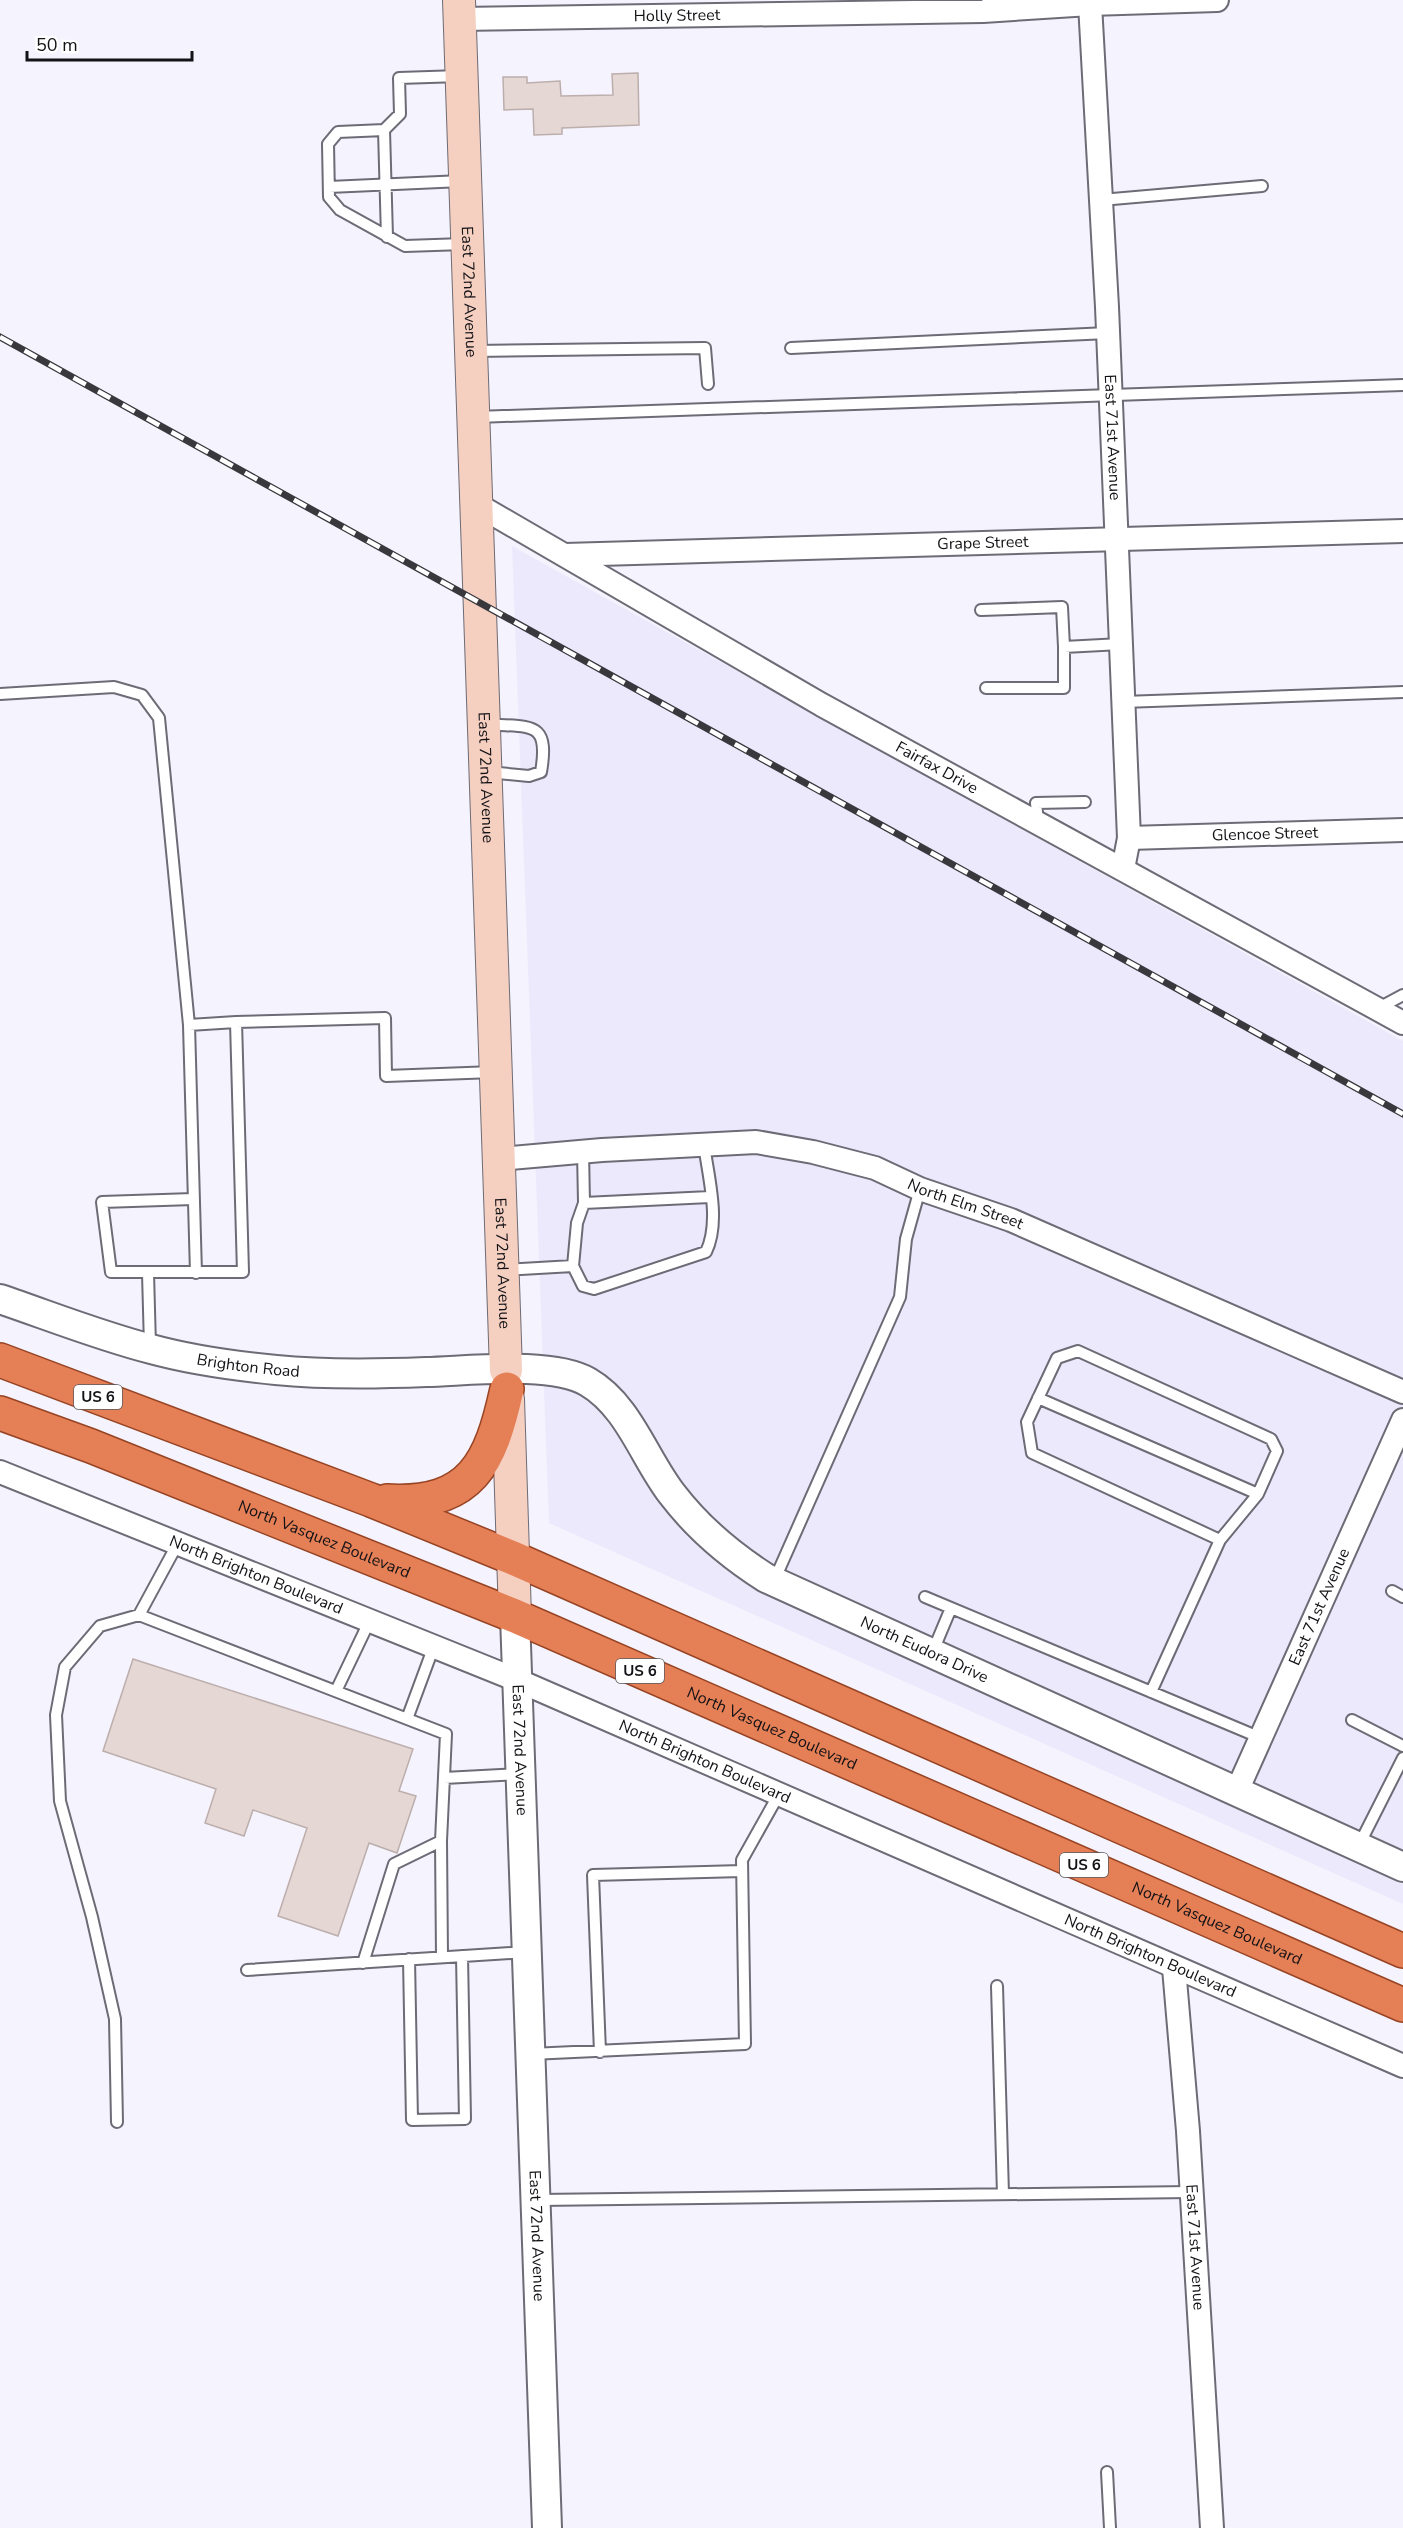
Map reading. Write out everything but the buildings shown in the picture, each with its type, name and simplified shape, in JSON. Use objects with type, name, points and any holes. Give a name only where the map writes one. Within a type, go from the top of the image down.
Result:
[{"type":"highway","name":"US 6","points":[[0,1360],[371,1500],[513,1558],[1403,1951]]},
{"type":"highway","points":[[371,1500],[425,1501],[443,1496],[460,1486],[474,1473],[494,1442],[507,1379]]},
{"type":"highway","name":"North Vasquez Boulevard","points":[[0,1413],[102,1450],[515,1616],[1403,2005]]},
{"type":"main road","name":"East 72nd Avenue","points":[[459,9],[515,1616]]},
{"type":"street","name":"Holly Street","points":[[459,9],[1090,4],[1217,0]]},
{"type":"street","name":"East 71st Avenue","points":[[1090,4],[1111,396],[1129,838],[1123,869]]},
{"type":"street","name":"Fairfax Drive","points":[[476,504],[822,705],[1403,1023]]},
{"type":"street","name":"Grape Street","points":[[564,555],[1403,531]]},
{"type":"street","name":"Glencoe Street","points":[[1129,838],[1403,830]]},
{"type":"street","name":"North Elm Street","points":[[499,1158],[756,1142],[813,1152],[875,1168],[920,1189],[1011,1220],[1403,1392]]},
{"type":"street","name":"Brighton Road","points":[[0,1299],[151,1349],[277,1370],[507,1379]]},
{"type":"street","name":"North Eudora Drive","points":[[507,1379],[556,1371],[589,1383],[619,1411],[672,1494],[702,1528],[740,1561],[774,1581],[1403,1867]]},
{"type":"street","name":"East 71st Avenue","points":[[1236,1793],[1403,1420]]},
{"type":"street","name":"North Brighton Boulevard","points":[[0,1472],[517,1680],[1403,2066]]},
{"type":"street","name":"East 72nd Avenue","points":[[515,1616],[547,2528]]},
{"type":"street","name":"East 71st Avenue","points":[[1174,1968],[1212,2528]]},
{"type":"lane","points":[[461,76],[399,78],[400,114],[384,130],[338,132],[328,144],[329,197],[339,210],[405,246],[467,243]]},
{"type":"lane","points":[[384,130],[387,237]]},
{"type":"lane","points":[[329,187],[465,180]]},
{"type":"lane","points":[[1101,200],[1262,186]]},
{"type":"lane","points":[[791,348],[1108,333]]},
{"type":"lane","points":[[471,351],[705,348],[708,384]]},
{"type":"lane","points":[[473,417],[1403,385]]},
{"type":"lane","points":[[981,610],[1062,607],[1064,688],[986,688]]},
{"type":"lane","points":[[1064,647],[1121,644]]},
{"type":"lane","points":[[0,694],[114,687],[142,695],[159,718],[189,1025],[196,1273]]},
{"type":"lane","points":[[1123,702],[1403,692]]},
{"type":"lane","points":[[483,724],[533,728],[540,734],[546,746],[542,772],[529,776],[485,772]]},
{"type":"lane","points":[[1038,823],[1036,803],[1085,802]]},
{"type":"lane","points":[[1376,1009],[1403,994]]},
{"type":"lane","points":[[189,1025],[385,1018],[386,1076],[496,1072]]},
{"type":"lane","points":[[193,1199],[102,1202],[111,1272],[243,1272],[236,1022]]},
{"type":"lane","points":[[583,1151],[585,1203],[577,1223],[573,1266],[583,1286],[594,1289],[706,1252],[711,1242],[713,1224],[704,1144]]},
{"type":"lane","points":[[774,1581],[900,1297],[906,1239],[920,1189]]},
{"type":"lane","points":[[585,1203],[710,1197]]},
{"type":"lane","points":[[504,1270],[573,1266]]},
{"type":"lane","points":[[148,1273],[151,1349]]},
{"type":"lane","points":[[1150,1692],[1220,1540],[1258,1494],[1277,1451],[1271,1439],[1078,1351],[1057,1358],[1028,1422],[1032,1453],[1220,1540]]},
{"type":"lane","points":[[1038,1398],[1258,1494]]},
{"type":"lane","points":[[139,1615],[178,1543]]},
{"type":"lane","points":[[1392,1591],[1403,1597]]},
{"type":"lane","points":[[925,1597],[1261,1738]]},
{"type":"lane","points":[[932,1654],[951,1608]]},
{"type":"lane","points":[[117,2122],[115,2019],[92,1917],[60,1801],[56,1715],[65,1667],[100,1626],[139,1615],[446,1734],[441,1841],[442,1957]]},
{"type":"lane","points":[[336,1691],[370,1620]]},
{"type":"lane","points":[[406,1719],[434,1646]]},
{"type":"lane","points":[[1352,1720],[1403,1746]]},
{"type":"lane","points":[[1358,1848],[1399,1777],[1403,1758]]},
{"type":"lane","points":[[444,1778],[521,1774]]},
{"type":"lane","points":[[531,2054],[745,2044],[742,1860],[779,1794]]},
{"type":"lane","points":[[363,1963],[394,1864],[441,1841]]},
{"type":"lane","points":[[600,2052],[593,1875],[742,1871]]},
{"type":"lane","points":[[247,1971],[527,1952]]},
{"type":"lane","points":[[409,1959],[412,2120],[465,2119],[462,1956]]},
{"type":"lane","points":[[997,1986],[1003,2194]]},
{"type":"lane","points":[[536,2200],[1191,2192]]},
{"type":"lane","points":[[1107,2472],[1110,2528]]},
{"type":"shaded area","points":[[512,546],[1403,1041],[1403,1904],[549,1523]]},
{"type":"railway","points":[[0,337],[1403,1114]]}]
